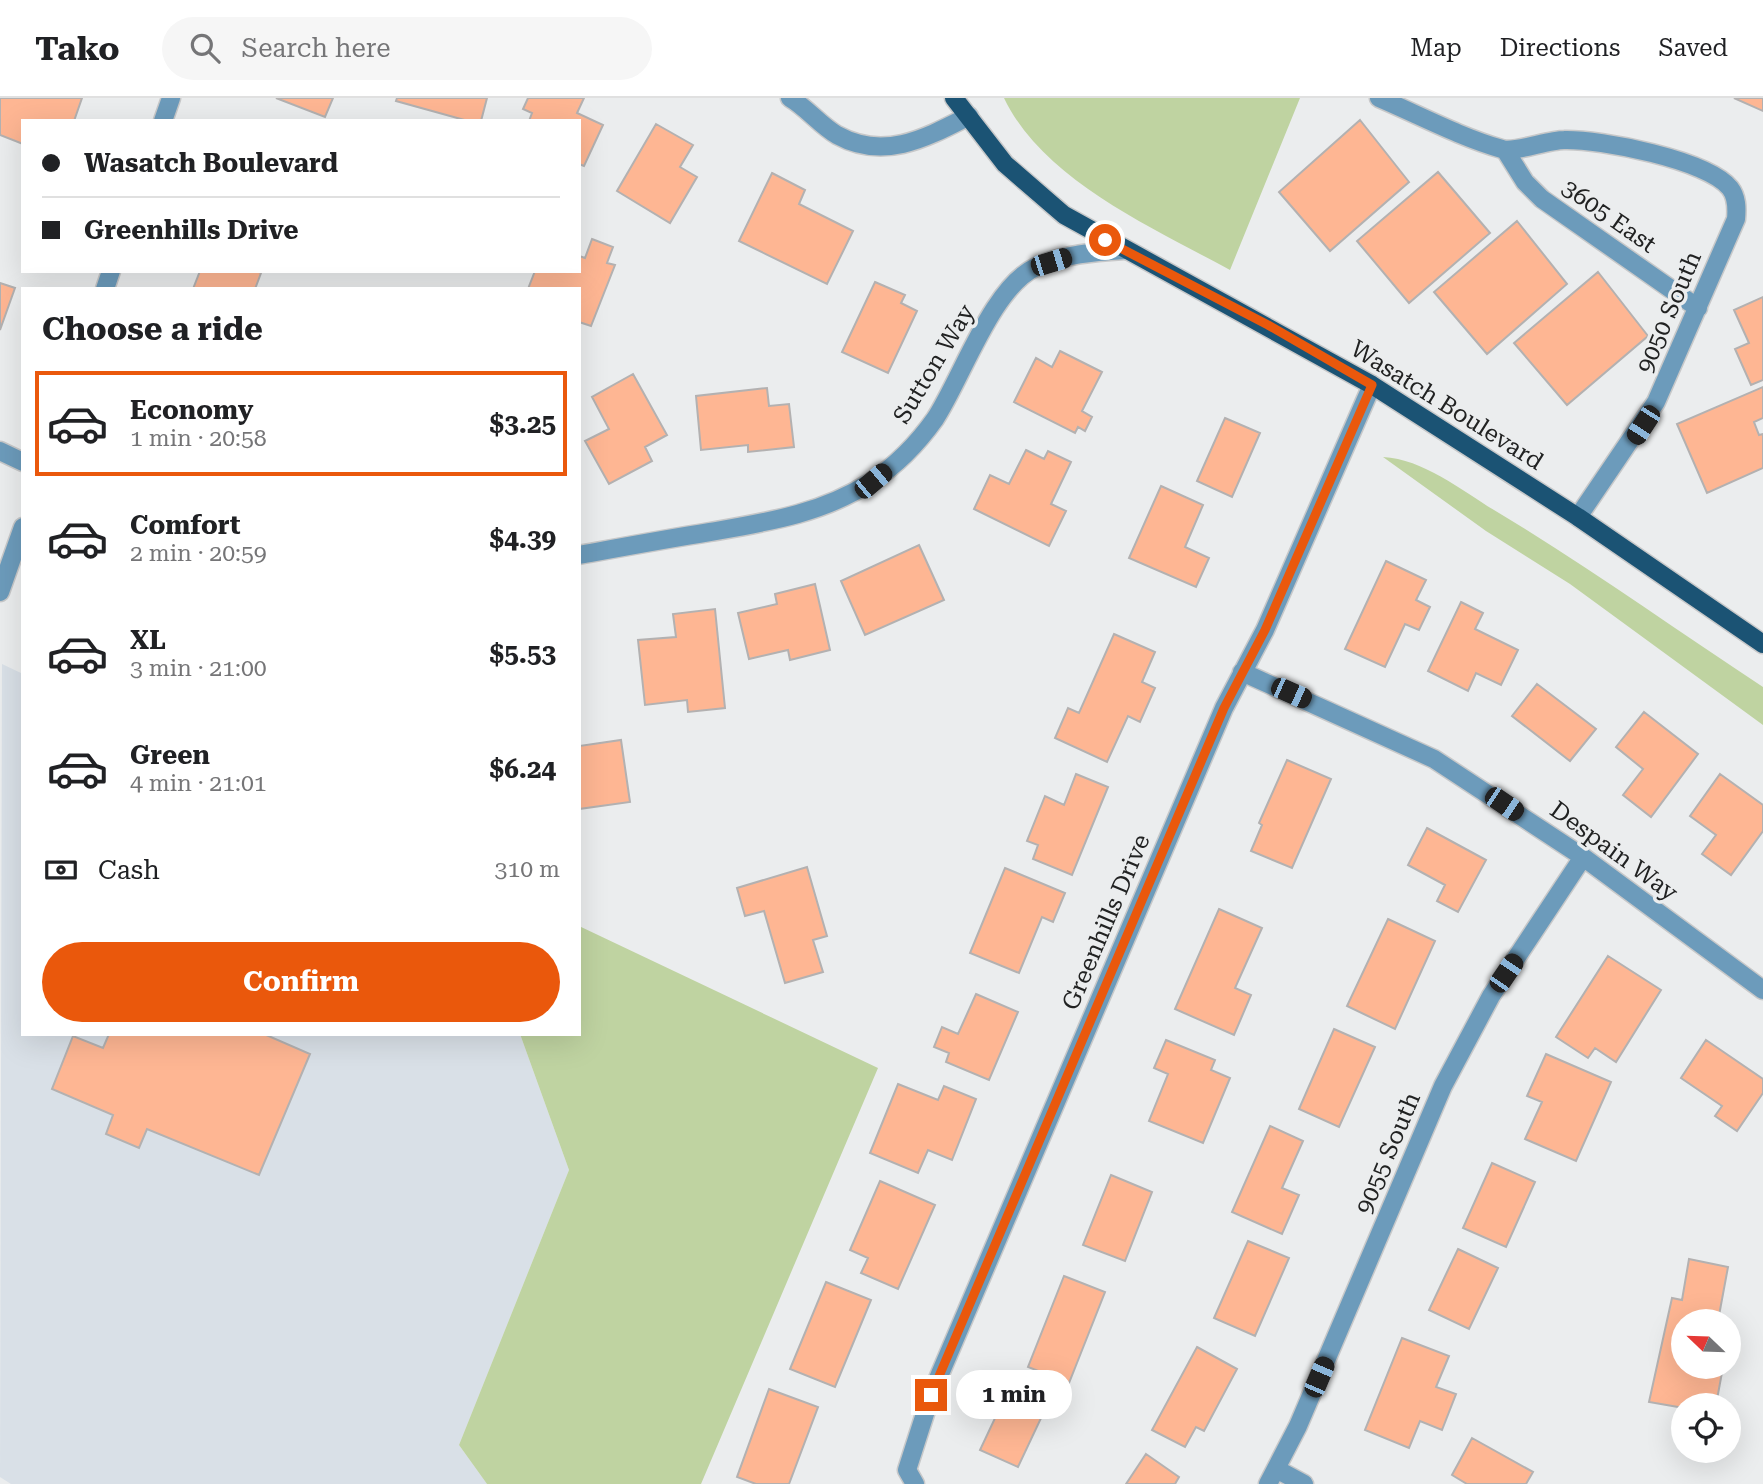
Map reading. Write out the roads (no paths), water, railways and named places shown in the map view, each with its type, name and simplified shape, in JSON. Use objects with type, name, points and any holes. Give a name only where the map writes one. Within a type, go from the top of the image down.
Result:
[{"type":"main road","name":"Wasatch Boulevard","points":[[954,98],[1005,164],[1043,200],[1125,250],[1268,325],[1372,385],[1578,517],[1763,644]]},
{"type":"main road","name":"Wasatch Boulevard","points":[[962,98],[969,117]]},
{"type":"street","points":[[164,119],[171,98]]},
{"type":"street","points":[[790,98],[837,135],[876,147],[904,146],[920,141],[969,117]]},
{"type":"street","points":[[1379,98],[1505,150]]},
{"type":"street","name":"3605 East","points":[[1698,308],[1542,199],[1525,182],[1505,150],[1539,142],[1576,140],[1693,164],[1716,176],[1730,188]]},
{"type":"street","name":"9050 South","points":[[1578,517],[1656,402],[1736,219],[1737,207],[1730,188]]},
{"type":"street","name":"Sutton Way","points":[[581,555],[798,516],[830,505],[862,488],[897,461],[924,433],[999,303],[1014,282],[1035,267],[1091,252],[1125,250]]},
{"type":"street","name":"Greenhills Drive","points":[[915,1484],[907,1470],[931,1395],[1218,720],[1265,630],[1372,385]]},
{"type":"street","points":[[0,451],[21,461]]},
{"type":"street","points":[[0,592],[21,533]]},
{"type":"street","name":"Despain Way","points":[[1242,672],[1434,759],[1583,857],[1763,990]]},
{"type":"street","name":"9055 South","points":[[1273,1477],[1443,1086],[1468,1036],[1583,857]]},
{"type":"street","points":[[1273,1477],[1304,1484]]}]
